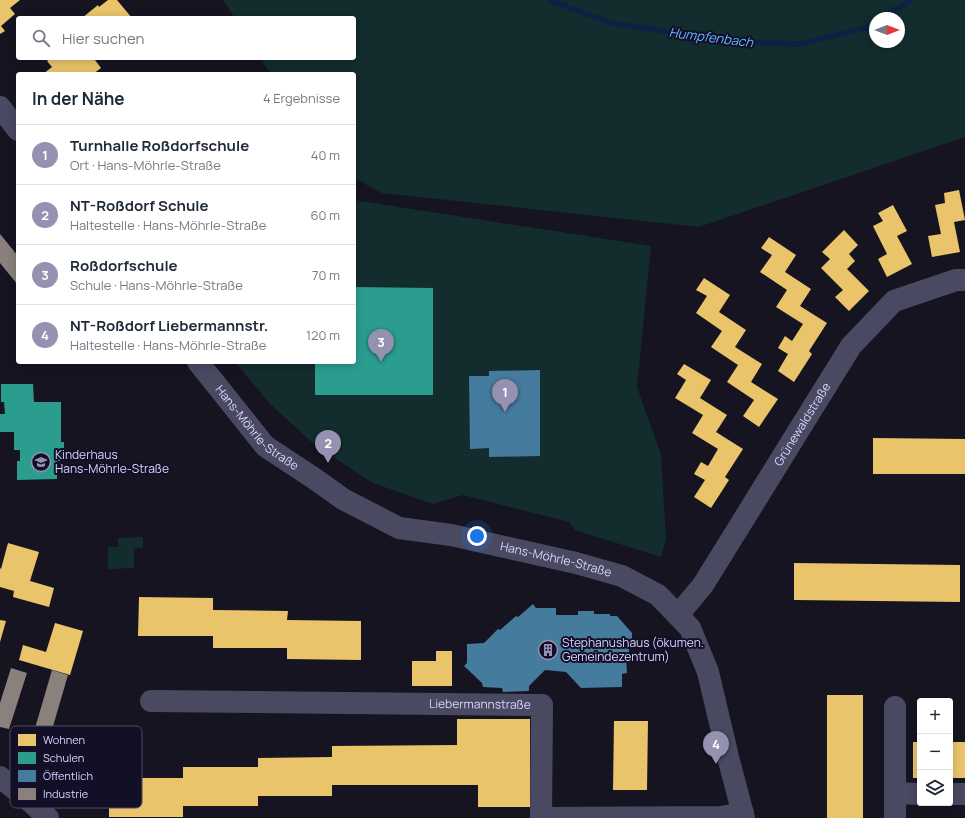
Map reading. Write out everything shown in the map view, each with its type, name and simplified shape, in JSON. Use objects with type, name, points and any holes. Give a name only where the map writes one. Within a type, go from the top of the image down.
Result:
[{"type":"street","points":[[0,106],[16,127]]},
{"type":"street","name":"Grünewaldstraße","points":[[678,615],[702,585],[851,346],[894,301],[956,280],[965,280]]},
{"type":"street","name":"Hans-Möhrle-Straße","points":[[200,364],[264,446],[343,499],[399,528],[457,536],[576,563],[622,576],[658,596],[690,628],[708,672],[743,815]]},
{"type":"street","name":"Liebermannstraße","points":[[151,701],[542,705],[541,818],[721,817],[743,815]]},
{"type":"street","points":[[894,818],[895,707]]},
{"type":"street","points":[[0,776],[10,784]]},
{"type":"street","points":[[895,793],[917,794]]},
{"type":"street","points":[[953,794],[965,794]]},
{"type":"street","points":[[37,808],[48,818]]},
{"type":"green space","points":[[223,0],[965,0],[965,137],[699,227],[382,193],[356,179],[356,72],[270,72],[261,60],[356,60],[356,16],[234,16]]},
{"type":"green space","points":[[356,200],[651,246],[637,387],[661,455],[666,539],[661,557],[575,530],[569,522],[463,495],[433,504],[373,483],[315,445],[270,404],[237,364],[356,364]]},
{"type":"green space","points":[[143,537],[143,548],[134,548],[134,568],[108,569],[108,547],[118,547],[118,538]]},
{"type":"building: Wohnen","points":[[0,0],[20,0],[10,8],[15,14],[1,26],[5,31],[0,34]]},
{"type":"building: Wohnen","points":[[108,0],[117,0],[130,16],[84,16],[98,5],[99,7]]},
{"type":"building: Wohnen","points":[[95,60],[101,68],[96,72],[46,72],[52,67],[47,61]]},
{"type":"building: Wohnen","points":[[959,190],[965,220],[954,222],[960,252],[932,257],[928,236],[941,234],[935,205],[945,203],[944,193]]},
{"type":"building: Wohnen","points":[[893,205],[907,231],[897,236],[912,264],[887,277],[878,259],[887,254],[873,226],[883,221],[878,213]]},
{"type":"building: Wohnen","points":[[844,230],[858,245],[849,254],[855,261],[847,269],[869,291],[849,311],[835,297],[843,290],[821,268],[830,259],[822,252]]},
{"type":"building: Wohnen","points":[[769,237],[796,255],[785,272],[811,289],[800,306],[827,323],[809,351],[812,354],[794,382],[778,371],[788,354],[778,348],[785,336],[792,341],[803,324],[776,307],[787,290],[760,272],[772,255],[761,248]]},
{"type":"building: Wohnen","points":[[704,278],[730,295],[719,312],[746,330],[735,347],[762,364],[751,382],[778,399],[759,427],[743,416],[754,400],[727,382],[738,365],[711,347],[722,331],[696,313],[707,296],[696,290]]},
{"type":"building: Wohnen","points":[[684,364],[711,380],[700,398],[727,415],[716,432],[743,449],[725,477],[729,480],[711,508],[694,497],[705,480],[694,474],[701,462],[708,466],[718,449],[692,433],[703,415],[675,398],[686,380],[677,374]]},
{"type":"building: Wohnen","points":[[873,438],[965,439],[965,474],[873,474]]},
{"type":"building: Wohnen","points":[[8,543],[39,552],[30,581],[54,588],[49,607],[13,597],[14,591],[0,587],[0,568],[1,569]]},
{"type":"building: Wohnen","points":[[794,563],[960,565],[960,602],[794,600]]},
{"type":"building: Wohnen","points":[[139,597],[213,598],[213,610],[288,611],[287,620],[361,621],[361,660],[287,659],[287,648],[213,648],[213,636],[138,636]]},
{"type":"building: Wohnen","points":[[0,620],[6,621],[0,642]]},
{"type":"building: Wohnen","points":[[55,623],[83,631],[70,675],[19,660],[23,645],[46,652]]},
{"type":"building: Wohnen","points":[[436,651],[452,651],[452,686],[412,686],[412,661],[436,661]]},
{"type":"building: Wohnen","points":[[827,695],[863,695],[863,818],[827,818]]},
{"type":"building: Wohnen","points":[[457,719],[530,719],[530,807],[478,807],[478,785],[332,785],[332,796],[258,796],[258,806],[183,806],[183,817],[109,817],[109,808],[142,808],[142,778],[183,778],[183,767],[258,767],[258,758],[332,757],[332,746],[457,745]]},
{"type":"building: Wohnen","points":[[614,721],[648,721],[647,790],[613,790]]},
{"type":"building: Wohnen","points":[[913,742],[917,742],[917,778],[913,778]]},
{"type":"building: Wohnen","points":[[953,742],[965,742],[965,778],[953,778]]},
{"type":"building: Schulen","points":[[356,287],[433,288],[433,395],[315,395],[315,364],[356,364]]},
{"type":"building: Schulen","name":"Kinderhaus Hans-Möhrle-Straße","points":[[1,384],[33,384],[34,402],[61,402],[61,442],[64,442],[64,461],[57,461],[57,479],[17,480],[17,461],[20,461],[20,450],[14,450],[14,432],[0,432],[0,414],[5,414],[4,402],[1,402]]},
{"type":"building: Öffentlich","points":[[540,370],[540,456],[489,457],[489,448],[470,449],[469,376],[489,376],[489,371]]},
{"type":"building: Öffentlich","name":"Stephanushaus (ökumen. Gemeindezentrum)","points":[[533,604],[536,608],[556,608],[556,615],[578,615],[578,611],[594,611],[594,614],[610,614],[610,616],[617,616],[632,633],[632,642],[629,643],[629,657],[626,656],[627,673],[622,674],[622,687],[581,688],[566,672],[545,670],[529,686],[529,691],[503,692],[502,688],[483,687],[482,683],[464,666],[467,663],[467,644],[484,643],[498,629],[500,630]]},
{"type":"building: Industrie","points":[[0,234],[16,254],[16,283],[0,263]]},
{"type":"building: Industrie","points":[[11,668],[27,673],[9,729],[0,727],[0,703]]},
{"type":"building: Industrie","points":[[52,670],[68,675],[53,726],[36,726]]},
{"type":"waterway","name":"Humpfenbach","points":[[549,0],[611,23],[737,42],[800,44],[869,27]]},
{"type":"waterway","name":"Humpfenbach","points":[[892,12],[911,0]]},
{"type":"place","name":"Roßdorfschule","points":[[381,362]]},
{"type":"place","name":"Turnhalle Roßdorfschule","points":[[505,412]]},
{"type":"place","name":"Kinderhaus Hans-Möhrle-Straße","points":[[41,462]]},
{"type":"place","name":"NT-Roßdorf Schule","points":[[328,463]]},
{"type":"place","name":"Stephanushaus (ökumen. Gemeindezentrum)","points":[[548,650]]},
{"type":"place","name":"NT-Roßdorf Liebermannstr.","points":[[716,764]]}]
